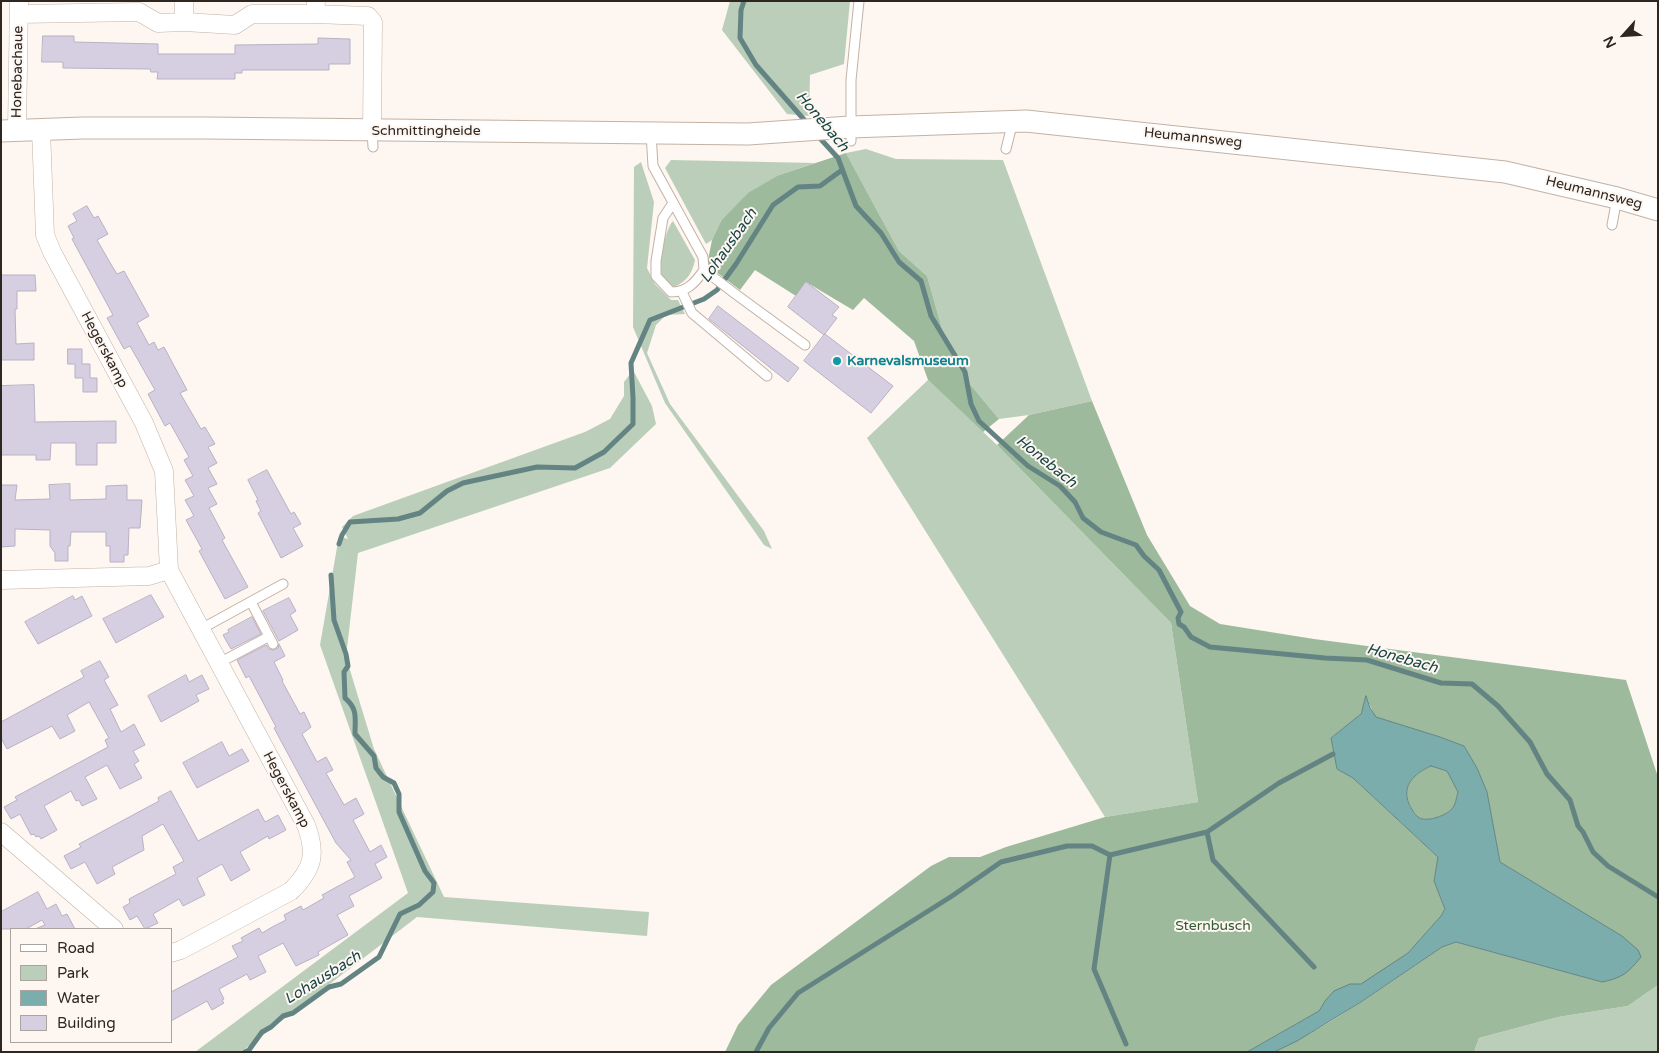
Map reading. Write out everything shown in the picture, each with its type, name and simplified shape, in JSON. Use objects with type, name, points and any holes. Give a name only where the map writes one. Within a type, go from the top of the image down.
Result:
[{"type":"street","points":[[184,1],[184,22]]},
{"type":"street","name":"Honebachaue","points":[[9,131],[19,7],[139,12],[158,23],[184,22],[235,25],[252,14],[315,8],[368,16],[373,22],[372,139]]},
{"type":"street","name":"Heumannsweg","points":[[844,132],[1013,121],[1045,123],[1505,172],[1617,198],[1658,210]]},
{"type":"street","name":"Schmittingheide","points":[[9,131],[83,128],[207,128],[372,139],[651,133],[748,134],[800,131],[844,132]]},
{"type":"street","name":"Hegerskamp","points":[[41,130],[45,235],[52,252],[144,423],[164,472],[169,570],[306,825],[312,842],[312,860],[304,877],[291,890],[181,950],[172,953]]},
{"type":"street","points":[[1,580],[149,576],[169,570]]},
{"type":"street","points":[[1,832],[113,928]]},
{"type":"lane","points":[[844,132],[859,1]]},
{"type":"lane","points":[[1006,150],[1013,121]]},
{"type":"lane","points":[[651,133],[653,166],[702,257],[708,272],[805,345]]},
{"type":"lane","points":[[1612,225],[1617,198]]},
{"type":"lane","points":[[673,203],[663,218],[656,260],[656,276],[671,292],[683,295],[692,313],[767,376]]},
{"type":"lane","points":[[683,295],[708,272]]},
{"type":"lane","points":[[201,630],[283,584]]},
{"type":"lane","points":[[219,663],[269,641],[251,602]]},
{"type":"green space","points":[[730,1],[850,1],[844,64],[810,75],[809,116],[787,114],[722,30]]},
{"type":"green space","points":[[866,149],[896,159],[1003,160],[1092,401],[1029,415],[999,419],[969,383],[945,339],[927,276],[899,251],[846,153]]},
{"type":"green space","points":[[846,153],[899,251],[927,276],[945,339],[969,383],[999,419],[983,432],[928,380],[914,341],[864,298],[853,310],[806,282],[796,296],[755,270],[740,290],[707,265],[712,240],[721,221],[748,193],[779,175]]},
{"type":"green space","points":[[671,160],[815,163],[779,175],[721,221],[712,240],[706,244],[665,168]]},
{"type":"green space","points":[[641,162],[654,202],[647,268],[655,284],[671,300],[678,300],[685,314],[666,315],[656,325],[647,353],[670,404],[764,531],[772,549],[764,545],[665,403],[633,327],[634,167]]},
{"type":"green space","points":[[673,221],[695,260],[688,276],[674,287],[664,279],[661,271],[665,239]]},
{"type":"green space","points":[[633,370],[652,406],[656,424],[610,468],[358,553],[346,657],[374,749],[444,897],[649,912],[647,936],[417,917],[241,1052],[195,1052],[408,893],[320,645],[339,536],[348,539],[342,527],[353,516],[585,432],[610,419],[624,396],[624,382]]},
{"type":"green space","points":[[928,380],[997,445],[1171,623],[1198,802],[1105,817],[867,438]]},
{"type":"green space","name":"Sternbusch","points":[[1092,401],[1147,535],[1190,606],[1220,624],[1314,639],[1626,680],[1658,777],[1658,985],[1628,1006],[1558,1017],[1479,1038],[1474,1052],[1274,1052],[1318,1029],[1442,947],[1456,942],[1602,982],[1622,936],[1500,862],[1487,792],[1477,768],[1464,746],[1375,717],[1366,697],[1361,714],[1331,738],[1337,769],[1353,778],[1438,857],[1434,881],[1445,909],[1408,953],[1361,985],[1350,985],[1325,1001],[1319,1011],[1247,1052],[725,1052],[738,1025],[771,985],[931,866],[949,857],[980,857],[1006,847],[1105,817],[1198,802],[1171,623],[997,445],[1029,415]]},
{"type":"green space","points":[[1431,766],[1447,771],[1458,792],[1455,804],[1451,810],[1430,819],[1421,819],[1409,804],[1407,797],[1408,785],[1415,776]]},
{"type":"green space","points":[[1658,985],[1658,1052],[1474,1052],[1479,1038],[1558,1017],[1628,1006]]},
{"type":"water","points":[[1366,696],[1370,708],[1376,717],[1464,746],[1477,768],[1487,792],[1500,862],[1622,936],[1638,950],[1641,957],[1632,967],[1620,977],[1602,982],[1456,942],[1442,947],[1361,1002],[1297,1041],[1274,1052],[1247,1052],[1319,1011],[1334,991],[1350,984],[1361,984],[1408,953],[1445,909],[1434,881],[1438,857],[1353,778],[1337,769],[1331,738],[1361,714]],"holes":[[[1431,766],[1447,771],[1458,792],[1453,808],[1435,818],[1421,819],[1414,813],[1409,804],[1407,797],[1408,785],[1415,776]]]},
{"type":"building","points":[[43,36],[74,36],[74,42],[158,44],[158,54],[235,54],[235,45],[318,44],[318,38],[350,39],[350,64],[329,64],[329,70],[242,70],[242,73],[235,73],[235,79],[157,79],[158,72],[151,72],[150,69],[63,68],[63,62],[42,62]]},
{"type":"building","points":[[87,206],[94,218],[98,216],[108,234],[97,240],[117,274],[124,271],[149,316],[137,323],[149,345],[154,342],[158,350],[164,347],[187,390],[180,393],[201,429],[205,427],[215,444],[208,447],[217,463],[208,468],[217,484],[208,488],[217,504],[209,508],[225,538],[222,540],[248,587],[225,599],[199,551],[202,549],[186,520],[194,516],[185,500],[194,496],[185,480],[193,476],[184,460],[189,457],[170,423],[165,426],[148,394],[155,390],[130,346],[124,349],[107,318],[113,315],[72,239],[74,238],[68,226],[77,221],[73,214]]},
{"type":"building","points":[[1,275],[35,275],[36,291],[17,291],[17,309],[15,309],[16,344],[34,343],[34,360],[1,360]]},
{"type":"building","points":[[806,282],[839,307],[832,315],[837,318],[824,335],[788,307]]},
{"type":"building","points":[[718,306],[799,368],[788,382],[709,319]]},
{"type":"building","points":[[825,334],[893,386],[871,413],[804,361]]},
{"type":"building","points":[[68,349],[82,349],[82,364],[90,364],[90,378],[97,378],[97,392],[83,392],[83,378],[75,378],[75,364],[68,364]]},
{"type":"building","points":[[34,385],[35,422],[116,421],[116,443],[97,443],[97,465],[76,465],[76,443],[51,443],[50,460],[36,460],[36,455],[1,455],[1,386]]},
{"type":"building","points":[[267,470],[291,514],[294,512],[301,524],[293,528],[303,546],[281,558],[258,513],[261,511],[256,501],[258,500],[248,480]]},
{"type":"building","points":[[70,484],[70,500],[106,499],[106,486],[127,485],[127,500],[142,500],[140,528],[129,528],[128,555],[124,555],[124,562],[110,562],[110,546],[106,546],[106,532],[71,532],[70,546],[68,546],[68,561],[55,561],[55,553],[50,546],[50,530],[15,529],[15,546],[1,547],[1,485],[17,485],[15,500],[50,499],[49,485]]},
{"type":"building","points":[[151,595],[164,617],[116,643],[103,619]]},
{"type":"building","points":[[73,596],[75,600],[82,596],[92,616],[38,644],[25,622]]},
{"type":"building","points":[[289,598],[296,611],[290,615],[298,630],[279,641],[263,611]]},
{"type":"building","points":[[252,617],[261,634],[231,649],[223,635],[229,632],[228,630]]},
{"type":"building","points":[[279,644],[285,656],[274,662],[300,714],[304,712],[311,727],[302,734],[317,762],[326,757],[333,770],[326,773],[344,805],[356,798],[364,814],[353,820],[370,852],[381,845],[387,857],[375,864],[382,878],[349,896],[354,906],[337,915],[348,935],[318,952],[319,955],[296,966],[283,943],[258,956],[266,972],[250,980],[247,974],[219,989],[224,1003],[212,1010],[207,1001],[172,1020],[172,991],[238,957],[232,946],[243,941],[241,938],[259,928],[262,933],[286,920],[284,915],[301,906],[303,910],[324,898],[322,895],[355,877],[347,862],[351,860],[336,843],[274,728],[276,727],[249,676],[246,678],[237,660],[266,645],[269,649],[273,650],[278,648]]},
{"type":"building","points":[[100,661],[109,677],[104,680],[118,705],[110,709],[121,732],[134,724],[145,745],[133,751],[139,761],[134,764],[142,778],[120,789],[107,765],[85,777],[97,799],[82,806],[79,800],[76,801],[71,791],[44,806],[57,830],[41,839],[34,834],[31,835],[20,814],[11,819],[4,807],[17,800],[15,797],[108,747],[105,740],[109,738],[89,702],[67,715],[75,731],[60,739],[52,726],[7,749],[1,738],[1,722],[84,677],[81,671]]},
{"type":"building","points":[[186,675],[189,682],[202,675],[209,689],[196,695],[199,701],[161,722],[148,696]]},
{"type":"building","points":[[222,742],[229,756],[242,749],[249,761],[197,788],[183,763]]},
{"type":"building","points":[[171,791],[198,841],[258,809],[265,822],[278,815],[286,830],[269,839],[268,836],[240,852],[250,870],[231,881],[222,864],[197,878],[205,895],[183,906],[179,899],[153,914],[158,923],[144,928],[137,916],[130,920],[123,907],[130,903],[129,899],[176,874],[173,867],[184,861],[163,824],[142,836],[144,850],[112,867],[115,874],[97,884],[85,862],[71,869],[64,856],[81,847],[79,844],[159,801],[158,798]]},
{"type":"building","points":[[38,892],[47,909],[56,904],[62,916],[67,914],[74,928],[38,928],[45,925],[42,920],[28,928],[1,929],[1,912]]},
{"type":"waterway","name":"Honebach","points":[[744,1],[741,10],[740,38],[756,65],[807,123]]},
{"type":"waterway","name":"Honebach","points":[[817,135],[838,158],[856,206],[881,233],[899,262],[921,281],[931,316],[965,372],[971,404],[979,421],[1028,466],[1060,486],[1075,502],[1083,518],[1101,532],[1136,545],[1144,556],[1159,570],[1181,612],[1178,618],[1179,624],[1184,627],[1191,637],[1210,647],[1367,660],[1441,683],[1472,684],[1498,706],[1530,742],[1547,774],[1570,800],[1578,826],[1593,852],[1608,866],[1658,897]]},
{"type":"waterway","name":"Lohausbach","points":[[339,544],[350,522],[398,519],[420,513],[447,491],[463,483],[537,467],[575,468],[604,452],[633,424],[631,363],[650,320],[704,299],[717,290],[736,264],[773,205],[798,187],[820,186],[842,170]]},
{"type":"waterway","name":"Lohausbach","points":[[245,1052],[249,1050],[262,1032],[283,1016],[293,1013],[329,987],[341,984],[379,957],[400,914],[419,905],[433,892],[434,883],[425,871],[399,812],[399,794],[394,783],[383,777],[376,768],[374,756],[355,734],[354,710],[345,698],[344,672],[348,666],[346,654],[334,620],[331,575]]},
{"type":"waterway","points":[[756,1052],[769,1028],[798,993],[952,896],[1001,862],[1067,846],[1092,846],[1110,855],[1207,832],[1279,783],[1333,754]]},
{"type":"waterway","points":[[1207,832],[1213,860],[1314,967]]},
{"type":"waterway","points":[[1110,855],[1094,969],[1126,1044]]},
{"type":"place","name":"Karnevalsmuseum","points":[[837,361]]}]
